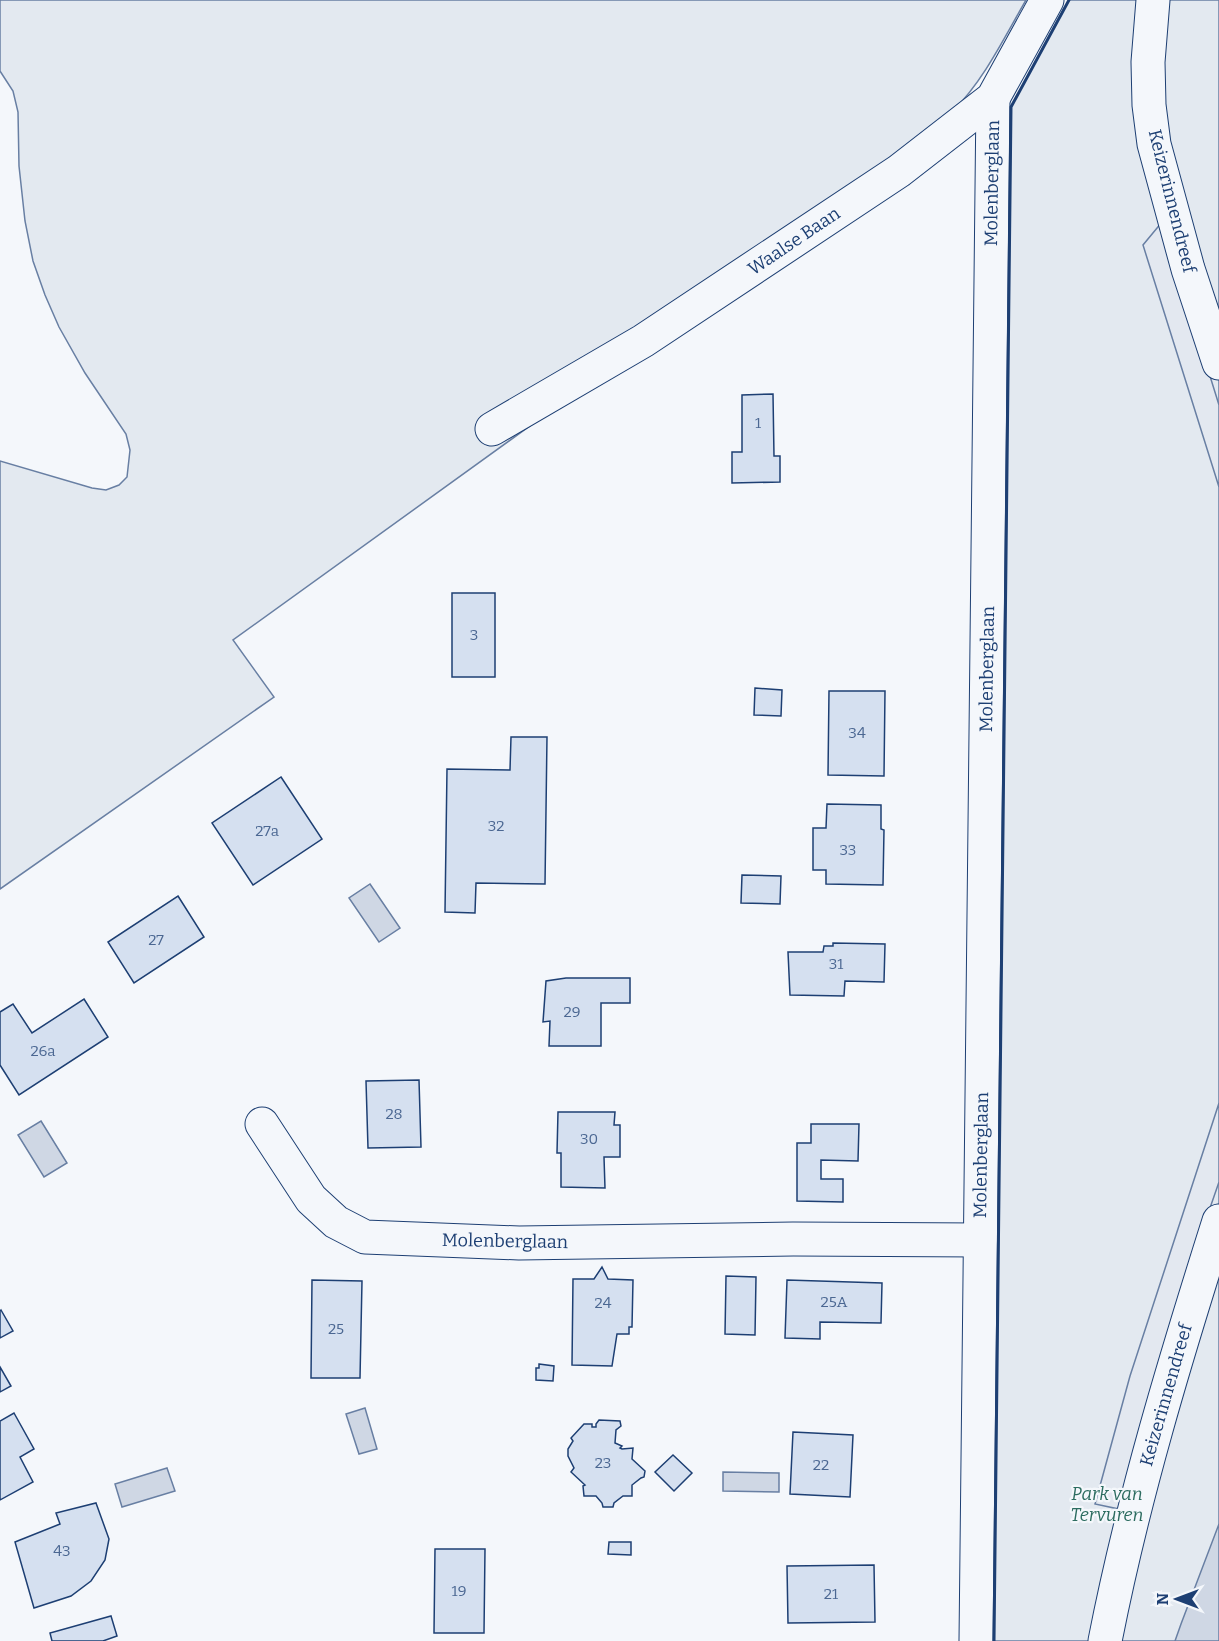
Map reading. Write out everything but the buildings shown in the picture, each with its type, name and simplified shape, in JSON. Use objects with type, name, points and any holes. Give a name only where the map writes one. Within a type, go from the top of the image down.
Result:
[{"type":"street","name":"Waalse Baan","points":[[492,429],[662,329],[899,171],[993,98],[1047,0]]},
{"type":"street","name":"Keizerinnendreef","points":[[1153,0],[1148,62],[1149,105],[1154,144],[1188,269],[1219,363]]},
{"type":"street","name":"Molenberglaan","points":[[976,1641],[993,98]]},
{"type":"street","name":"Molenberglaan","points":[[262,1124],[311,1199],[336,1222],[365,1237],[519,1243],[793,1239],[980,1240]]},
{"type":"street","name":"Keizerinnendreef","points":[[1105,1641],[1140,1486],[1219,1221]]},
{"type":"green space","points":[[0,0],[1026,0],[984,72],[953,111],[552,410],[233,640],[274,697],[0,889],[0,461],[106,490],[119,485],[127,477],[130,450],[126,434],[85,373],[59,327],[33,261],[25,221],[19,166],[18,112],[13,91],[0,71]]},
{"type":"green space","name":"Park van Tervuren","points":[[1069,0],[1219,0],[1219,1641],[994,1641],[1011,107]]},
{"type":"shaded area","points":[[1162,222],[1219,405],[1219,487],[1143,245]]},
{"type":"shaded area","points":[[370,884],[400,928],[379,942],[349,898]]},
{"type":"shaded area","points":[[1219,1103],[1219,1182],[1184,1283],[1119,1509],[1095,1504],[1130,1376]]},
{"type":"shaded area","points":[[41,1121],[67,1163],[44,1177],[18,1135]]},
{"type":"shaded area","points":[[365,1408],[377,1449],[359,1454],[346,1414]]},
{"type":"shaded area","points":[[167,1468],[175,1491],[122,1507],[115,1484]]},
{"type":"shaded area","points":[[723,1472],[779,1473],[779,1492],[723,1491]]},
{"type":"shaded area","points":[[1219,1524],[1219,1641],[1175,1641],[1181,1624]]},
{"type":"wall","points":[[994,1641],[1011,107],[1069,0]]}]
